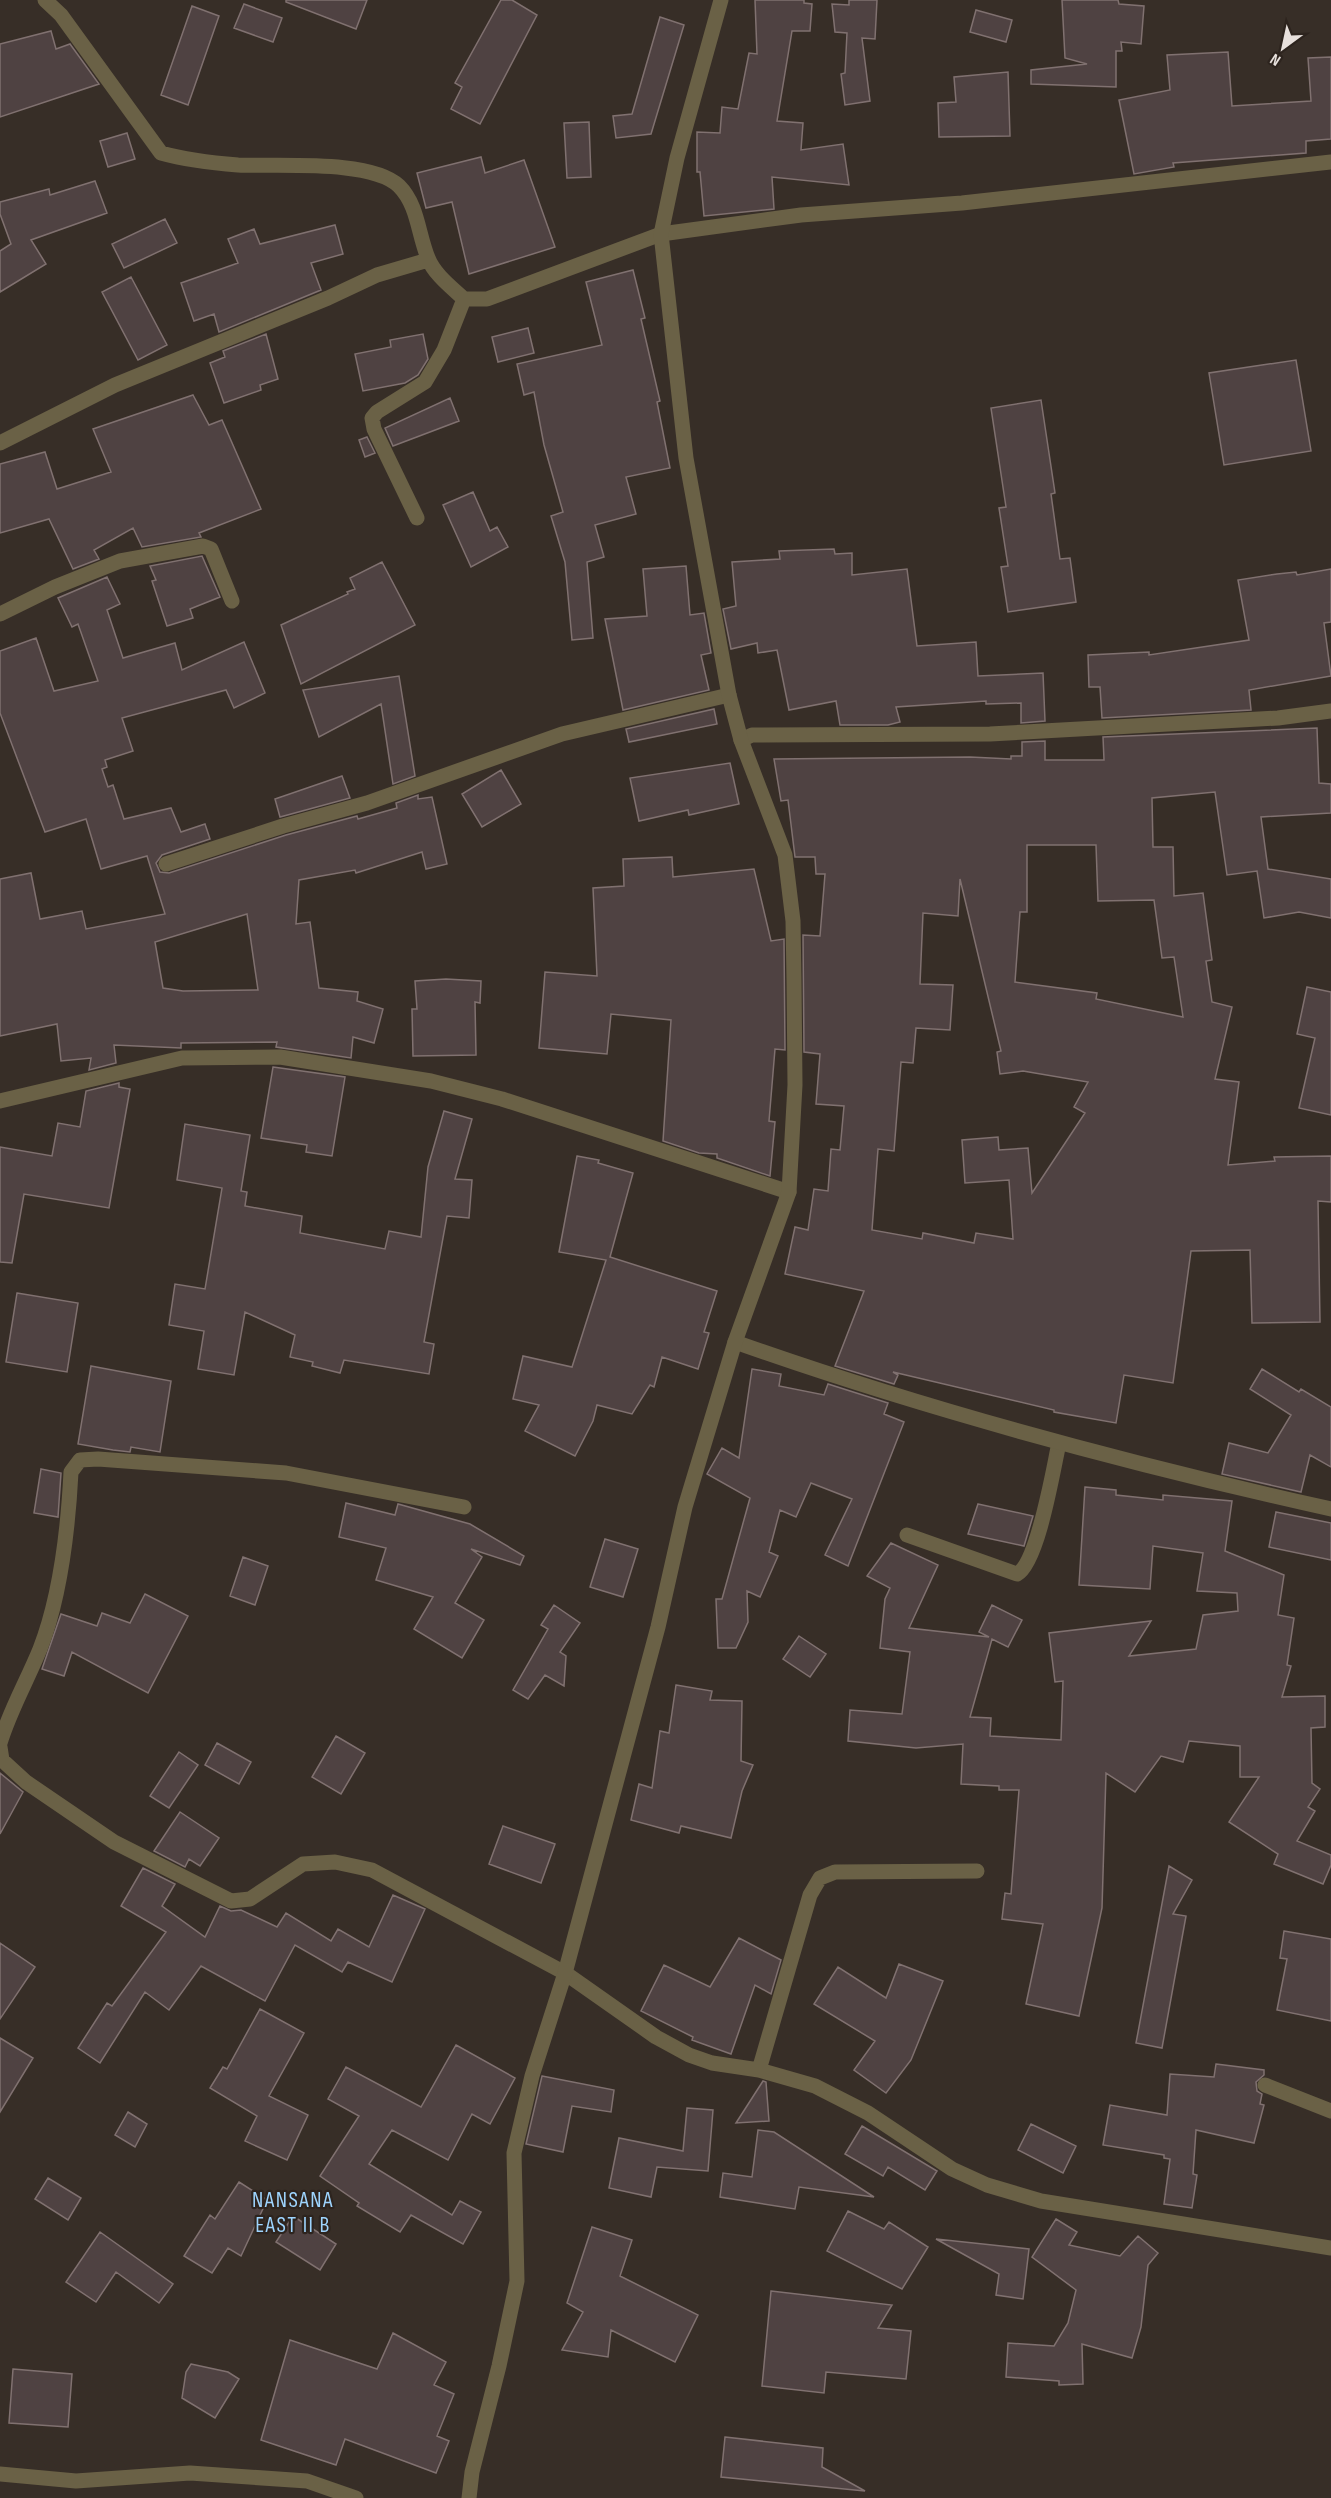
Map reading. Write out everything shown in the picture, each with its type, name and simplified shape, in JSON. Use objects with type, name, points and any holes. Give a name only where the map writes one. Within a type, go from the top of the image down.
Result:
[{"type":"street","points":[[45,0],[61,15],[161,153],[186,160],[236,165],[356,168],[387,177],[400,188],[416,216],[428,260],[438,275],[464,299],[487,299],[661,234],[801,214],[962,203],[1331,162]]},
{"type":"street","points":[[469,2498],[472,2472],[500,2366],[517,2281],[514,2153],[532,2076],[565,1973],[658,1627],[685,1506],[735,1342],[789,1192],[795,1085],[793,921],[786,855],[741,740],[729,695],[686,458],[661,234],[677,158],[722,0]]},
{"type":"street","points":[[0,443],[115,385],[328,298],[349,286],[428,260]]},
{"type":"street","points":[[417,518],[374,429],[372,418],[377,412],[424,382],[444,350],[464,299]]},
{"type":"street","points":[[0,614],[54,587],[120,561],[203,546],[211,549],[232,601]]},
{"type":"street","points":[[166,864],[283,826],[367,803],[562,734],[729,695]]},
{"type":"street","points":[[741,740],[752,735],[990,734],[1278,718],[1331,711]]},
{"type":"street","points":[[0,1101],[182,1058],[280,1057],[431,1081],[502,1099],[789,1192]]},
{"type":"street","points":[[735,1342],[838,1378],[1059,1443],[1173,1474],[1331,1509]]},
{"type":"street","points":[[907,1535],[1017,1574],[1022,1572],[1033,1554],[1059,1443]]},
{"type":"street","points":[[464,1507],[286,1473],[98,1459],[80,1460],[71,1472],[56,1596],[40,1648],[7,1721],[0,1745],[2,1760],[26,1782],[114,1842],[231,1901],[250,1899],[303,1864],[336,1862],[372,1870],[565,1973],[656,2037],[688,2055],[712,2063],[759,2070],[815,2086],[857,2107],[952,2169],[987,2185],[1041,2201],[1331,2248]]},
{"type":"street","points":[[759,2070],[810,1895],[820,1878],[836,1872],[977,1871]]},
{"type":"street","points":[[1265,2085],[1331,2111]]},
{"type":"street","points":[[0,2474],[76,2481],[190,2473],[307,2481],[356,2498]]},
{"type":"building","points":[[286,0],[367,0],[356,29],[286,2]]},
{"type":"building","points":[[501,0],[512,0],[537,15],[480,124],[451,109],[462,87],[455,83]]},
{"type":"building","points":[[755,0],[804,0],[804,3],[812,4],[810,31],[792,31],[777,121],[803,123],[801,150],[843,144],[849,185],[772,177],[774,209],[704,216],[700,172],[697,172],[697,132],[720,133],[722,107],[738,109],[749,53],[757,54]]},
{"type":"building","points":[[849,0],[877,0],[875,39],[862,38],[870,101],[845,105],[841,74],[845,73],[847,33],[835,32],[832,4],[849,5]]},
{"type":"building","points":[[1062,0],[1118,0],[1119,4],[1144,6],[1141,44],[1121,42],[1122,51],[1116,51],[1116,87],[1031,84],[1031,70],[1087,64],[1065,58]]},
{"type":"building","points":[[244,4],[282,18],[273,42],[234,28]]},
{"type":"building","points":[[192,6],[219,16],[188,105],[161,95]]},
{"type":"building","points":[[976,10],[1012,20],[1006,42],[970,32]]},
{"type":"building","points":[[660,17],[684,25],[651,134],[616,138],[613,116],[632,114]]},
{"type":"building","points":[[51,31],[56,49],[70,44],[99,84],[0,117],[0,44]]},
{"type":"building","points":[[1228,52],[1232,106],[1311,101],[1308,58],[1331,57],[1331,139],[1306,141],[1306,153],[1173,163],[1174,167],[1134,174],[1119,100],[1170,90],[1167,55]]},
{"type":"building","points":[[1008,72],[1010,136],[939,137],[938,103],[956,102],[954,77]]},
{"type":"building","points":[[589,122],[591,177],[567,178],[564,123]]},
{"type":"building","points":[[127,133],[135,159],[108,167],[100,141]]},
{"type":"building","points":[[481,157],[485,173],[524,160],[555,247],[469,274],[452,202],[426,208],[417,173]]},
{"type":"building","points":[[95,181],[107,213],[31,240],[46,264],[0,292],[0,251],[11,244],[0,214],[0,202],[49,189],[50,195]]},
{"type":"building","points":[[165,219],[177,243],[124,268],[112,244]]},
{"type":"building","points":[[335,225],[343,254],[311,263],[321,290],[219,332],[214,314],[194,321],[181,283],[238,263],[228,239],[254,229],[260,244]]},
{"type":"building","points":[[633,270],[645,318],[641,319],[660,401],[657,402],[670,468],[626,477],[636,514],[595,525],[604,557],[587,562],[593,638],[572,640],[565,562],[551,516],[563,512],[544,445],[534,392],[524,395],[517,364],[602,345],[586,282]]},
{"type":"building","points":[[131,277],[167,345],[138,360],[102,292]]},
{"type":"building","points":[[528,328],[534,353],[498,362],[492,337]]},
{"type":"building","points":[[266,334],[278,379],[260,385],[261,390],[224,403],[210,363],[225,357],[223,351]]},
{"type":"building","points":[[423,334],[428,359],[418,375],[405,383],[363,391],[355,354],[391,347],[390,340]]},
{"type":"building","points":[[1296,360],[1311,451],[1224,465],[1209,373]]},
{"type":"building","points":[[193,395],[209,425],[222,420],[261,509],[199,533],[201,537],[142,547],[133,528],[94,550],[99,559],[73,569],[49,519],[0,533],[0,464],[45,452],[57,489],[111,472],[93,429]]},
{"type":"building","points":[[450,398],[459,421],[393,446],[385,428]]},
{"type":"building","points":[[1041,400],[1055,493],[1051,494],[1060,559],[1070,558],[1076,602],[1008,612],[1001,567],[1008,566],[999,508],[1006,507],[991,408]]},
{"type":"building","points":[[367,437],[375,453],[365,457],[359,440]]},
{"type":"building","points":[[473,492],[490,531],[497,527],[508,547],[471,567],[443,505]]},
{"type":"building","points":[[834,549],[835,554],[852,553],[852,575],[907,569],[917,646],[976,642],[978,676],[1043,673],[1045,721],[1021,723],[1021,703],[986,704],[986,701],[896,707],[900,722],[888,725],[840,725],[836,701],[789,710],[777,650],[758,653],[757,643],[731,649],[723,609],[736,606],[732,562],[780,559],[779,551]]},
{"type":"building","points":[[202,556],[220,597],[190,609],[193,618],[167,626],[152,581],[156,580],[150,566]]},
{"type":"building","points":[[382,562],[415,625],[301,684],[281,625],[348,594],[347,592],[355,589],[350,578]]},
{"type":"building","points":[[686,566],[690,615],[704,613],[711,653],[701,655],[709,690],[623,710],[605,619],[647,616],[643,569]]},
{"type":"building","points":[[1331,569],[1331,622],[1324,623],[1331,676],[1249,690],[1251,710],[1102,718],[1100,687],[1089,687],[1088,655],[1149,652],[1149,655],[1249,640],[1238,580],[1296,572],[1297,575]]},
{"type":"building","points":[[107,577],[120,604],[107,610],[123,658],[175,643],[182,670],[244,642],[265,693],[234,708],[226,690],[122,718],[133,751],[105,760],[107,767],[102,769],[108,787],[113,785],[124,819],[171,808],[181,832],[205,824],[210,839],[162,855],[156,863],[160,872],[169,873],[286,835],[397,808],[396,803],[418,795],[418,799],[432,797],[447,864],[426,869],[422,852],[356,873],[355,870],[299,880],[296,924],[310,922],[319,988],[358,992],[357,1001],[383,1009],[374,1043],[353,1037],[351,1058],[276,1047],[277,1042],[181,1043],[181,1048],[114,1045],[116,1063],[89,1070],[91,1058],[61,1061],[57,1024],[0,1036],[0,879],[31,873],[40,919],[82,911],[86,929],[165,914],[147,856],[101,869],[86,819],[45,832],[0,713],[0,651],[36,638],[54,691],[98,681],[78,624],[72,627],[58,598]],"holes":[[[247,914],[258,990],[183,991],[163,988],[155,942]]]},
{"type":"building","points":[[399,676],[415,776],[393,784],[381,704],[319,737],[303,690]]},
{"type":"building","points":[[714,709],[717,724],[629,742],[626,729]]},
{"type":"building","points":[[1317,728],[1319,783],[1331,784],[1331,813],[1261,817],[1268,869],[1331,879],[1331,918],[1299,912],[1264,918],[1257,871],[1227,875],[1215,792],[1152,798],[1153,847],[1173,847],[1174,896],[1203,893],[1212,960],[1206,961],[1212,1002],[1232,1007],[1215,1079],[1239,1082],[1228,1165],[1275,1161],[1274,1157],[1331,1156],[1331,1202],[1318,1201],[1320,1322],[1252,1323],[1250,1250],[1191,1251],[1173,1383],[1124,1375],[1116,1423],[1054,1412],[1054,1410],[893,1372],[898,1375],[894,1384],[835,1366],[864,1291],[785,1274],[795,1227],[808,1230],[814,1189],[828,1191],[831,1149],[840,1150],[844,1106],[816,1104],[820,1054],[804,1052],[803,935],[820,936],[825,874],[816,874],[815,857],[795,857],[788,800],[781,801],[774,759],[970,757],[1011,759],[1011,756],[1022,756],[1022,742],[1045,741],[1045,760],[1104,760],[1103,737]],"holes":[[[1027,845],[1096,845],[1098,901],[1154,900],[1162,958],[1174,957],[1183,1017],[1096,999],[1097,993],[1015,982],[1020,912],[1027,912]],[[960,879],[1001,1051],[997,1052],[1000,1074],[1023,1071],[1088,1082],[1074,1107],[1085,1113],[1032,1193],[1028,1148],[999,1150],[998,1137],[962,1140],[965,1183],[1009,1180],[1013,1239],[976,1233],[974,1243],[923,1233],[922,1239],[872,1230],[878,1149],[894,1151],[901,1062],[913,1063],[916,1028],[950,1030],[953,985],[920,984],[923,913],[958,916]]]},
{"type":"building","points":[[730,763],[739,804],[689,815],[688,810],[639,821],[630,778]]},
{"type":"building","points":[[501,770],[521,804],[482,827],[462,794]]},
{"type":"building","points":[[342,776],[350,798],[280,817],[275,799]]},
{"type":"building","points":[[672,857],[673,877],[754,869],[771,941],[784,939],[785,1050],[775,1049],[769,1121],[775,1122],[770,1176],[717,1158],[717,1154],[699,1153],[663,1141],[671,1020],[611,1014],[607,1054],[539,1048],[545,972],[597,976],[593,888],[624,886],[623,859]]},
{"type":"building","points":[[446,979],[481,981],[480,1003],[475,1002],[476,1055],[413,1056],[412,1009],[417,1009],[415,981]]},
{"type":"building","points":[[1307,987],[1331,992],[1331,1115],[1299,1108],[1315,1038],[1297,1034]]},
{"type":"building","points":[[273,1067],[345,1077],[332,1156],[306,1152],[307,1145],[261,1138]]},
{"type":"building","points":[[119,1083],[119,1087],[130,1089],[109,1208],[24,1194],[12,1263],[0,1262],[0,1147],[52,1156],[58,1123],[80,1127],[86,1091]]},
{"type":"building","points":[[444,1111],[472,1119],[455,1179],[472,1180],[469,1218],[447,1216],[424,1342],[434,1344],[429,1374],[344,1360],[340,1373],[312,1366],[313,1362],[290,1357],[295,1335],[245,1312],[234,1375],[198,1369],[204,1331],[169,1325],[175,1284],[205,1289],[222,1188],[177,1180],[185,1124],[250,1135],[241,1191],[247,1192],[245,1206],[302,1216],[300,1233],[385,1249],[389,1231],[421,1237],[428,1167]]},
{"type":"building","points":[[577,1156],[599,1160],[598,1163],[633,1173],[610,1257],[717,1291],[704,1332],[709,1333],[698,1369],[662,1357],[654,1387],[650,1385],[632,1414],[597,1405],[593,1421],[575,1456],[525,1431],[539,1405],[513,1399],[523,1356],[572,1367],[606,1260],[559,1252]]},
{"type":"building","points":[[17,1293],[78,1303],[67,1372],[6,1362]]},
{"type":"building","points":[[91,1366],[171,1381],[160,1452],[131,1447],[130,1452],[78,1444]]},
{"type":"building","points":[[752,1369],[781,1374],[779,1386],[824,1395],[828,1384],[888,1403],[884,1414],[904,1422],[848,1566],[825,1555],[852,1499],[811,1483],[796,1517],[780,1510],[769,1552],[778,1556],[760,1597],[747,1591],[748,1622],[736,1648],[718,1648],[716,1599],[722,1599],[750,1498],[707,1474],[722,1448],[739,1458]]},
{"type":"building","points":[[1262,1369],[1299,1392],[1301,1389],[1331,1407],[1331,1467],[1310,1455],[1301,1492],[1222,1474],[1229,1443],[1268,1453],[1291,1415],[1250,1389]]},
{"type":"building","points":[[41,1469],[61,1473],[58,1517],[34,1513]]},
{"type":"building","points":[[1085,1487],[1116,1490],[1116,1495],[1163,1500],[1163,1495],[1232,1501],[1225,1551],[1284,1575],[1278,1615],[1294,1618],[1287,1665],[1291,1666],[1282,1697],[1325,1696],[1325,1727],[1311,1728],[1312,1783],[1320,1789],[1308,1807],[1315,1811],[1297,1841],[1331,1855],[1331,1865],[1323,1884],[1274,1864],[1278,1854],[1229,1822],[1259,1777],[1240,1777],[1240,1746],[1189,1741],[1183,1762],[1161,1756],[1135,1792],[1106,1773],[1102,1908],[1079,2016],[1026,2004],[1043,1924],[1002,1919],[1005,1893],[1011,1894],[1019,1790],[999,1790],[999,1786],[961,1784],[963,1744],[916,1748],[848,1741],[850,1710],[902,1714],[910,1652],[880,1648],[885,1599],[890,1588],[867,1576],[891,1543],[938,1565],[909,1628],[989,1637],[979,1632],[992,1605],[1022,1620],[1008,1647],[992,1639],[970,1717],[991,1718],[990,1736],[1061,1740],[1063,1681],[1055,1682],[1049,1633],[1151,1621],[1129,1656],[1196,1649],[1203,1615],[1238,1611],[1237,1593],[1197,1591],[1203,1553],[1153,1546],[1150,1589],[1079,1585]]},
{"type":"building","points":[[346,1503],[395,1515],[398,1504],[470,1524],[524,1556],[520,1565],[471,1549],[482,1557],[455,1603],[484,1620],[462,1658],[414,1629],[433,1597],[376,1580],[386,1548],[339,1537]]},
{"type":"building","points":[[978,1504],[1033,1516],[1024,1546],[968,1534]]},
{"type":"building","points":[[1276,1512],[1331,1523],[1331,1560],[1269,1547]]},
{"type":"building","points":[[605,1539],[638,1549],[623,1597],[590,1587]]},
{"type":"building","points":[[243,1557],[268,1566],[255,1605],[230,1596]]},
{"type":"building","points":[[145,1594],[188,1616],[148,1693],[72,1652],[64,1676],[42,1669],[61,1614],[97,1626],[102,1613],[130,1623]]},
{"type":"building","points":[[554,1605],[580,1623],[560,1652],[566,1656],[564,1686],[545,1675],[528,1699],[513,1690],[548,1629],[541,1625]]},
{"type":"building","points":[[799,1636],[826,1654],[810,1677],[783,1659]]},
{"type":"building","points":[[676,1685],[712,1691],[710,1700],[742,1701],[741,1761],[753,1765],[742,1791],[731,1838],[681,1826],[679,1833],[631,1820],[639,1784],[652,1788],[660,1731],[669,1733]]},
{"type":"building","points":[[336,1736],[365,1753],[341,1794],[312,1777]]},
{"type":"building","points":[[217,1743],[251,1762],[239,1784],[205,1765]]},
{"type":"building","points":[[179,1752],[198,1765],[169,1808],[150,1796]]},
{"type":"building","points":[[0,1773],[23,1792],[0,1834]]},
{"type":"building","points":[[180,1812],[219,1838],[200,1866],[189,1859],[185,1867],[154,1851]]},
{"type":"building","points":[[503,1826],[555,1844],[541,1883],[489,1864]]},
{"type":"building","points":[[1169,1866],[1192,1880],[1173,1914],[1186,1916],[1162,2048],[1136,2043]]},
{"type":"building","points":[[143,1868],[175,1884],[162,1906],[205,1937],[220,1906],[231,1911],[241,1910],[277,1927],[286,1913],[331,1941],[338,1929],[369,1947],[393,1895],[425,1909],[392,1982],[348,1962],[342,1972],[295,1945],[265,2001],[201,1966],[169,2010],[145,1992],[100,2063],[78,2048],[107,2003],[112,2006],[166,1932],[121,1906]]},
{"type":"building","points":[[1284,1931],[1331,1939],[1331,2021],[1277,2010],[1287,1959],[1280,1958]]},
{"type":"building","points":[[739,1938],[781,1960],[771,1994],[755,1985],[731,2054],[692,2040],[693,2037],[641,2011],[664,1965],[710,1987]]},
{"type":"building","points":[[0,1943],[35,1967],[0,2019]]},
{"type":"building","points":[[899,1964],[943,1981],[911,2060],[886,2093],[854,2070],[875,2041],[814,2004],[838,1967],[886,1998]]},
{"type":"building","points":[[260,2009],[304,2033],[269,2096],[308,2115],[287,2160],[245,2141],[257,2116],[210,2088],[223,2067],[227,2069]]},
{"type":"building","points":[[0,2038],[33,2058],[0,2112]]},
{"type":"building","points":[[456,2045],[515,2078],[490,2124],[472,2114],[448,2160],[392,2130],[369,2164],[452,2215],[460,2201],[481,2212],[463,2244],[411,2215],[400,2232],[357,2206],[359,2203],[320,2176],[359,2116],[328,2099],[346,2067],[421,2107]]},
{"type":"building","points":[[1216,2064],[1264,2070],[1264,2075],[1256,2082],[1257,2091],[1262,2094],[1260,2104],[1264,2105],[1254,2143],[1196,2130],[1193,2174],[1197,2175],[1192,2208],[1164,2204],[1170,2159],[1164,2158],[1164,2155],[1103,2145],[1110,2105],[1167,2115],[1170,2074],[1214,2077]]},
{"type":"building","points":[[542,2076],[614,2090],[611,2112],[572,2106],[563,2152],[526,2144]]},
{"type":"building","points":[[763,2081],[766,2082],[769,2121],[736,2123]]},
{"type":"building","points":[[687,2108],[713,2110],[708,2171],[657,2167],[651,2197],[609,2188],[619,2138],[683,2151]]},
{"type":"building","points":[[128,2112],[147,2124],[135,2147],[115,2135]]},
{"type":"building","points":[[1031,2124],[1076,2146],[1063,2173],[1018,2150]]},
{"type":"building","points":[[862,2126],[937,2171],[925,2190],[888,2167],[883,2176],[845,2154]]},
{"type":"building","points":[[758,2130],[774,2132],[874,2197],[799,2187],[795,2209],[720,2197],[723,2173],[752,2177]]},
{"type":"building","points":[[48,2178],[81,2198],[68,2220],[35,2199]]},
{"type":"building","points":[[239,2182],[267,2200],[241,2256],[228,2248],[212,2273],[184,2256],[210,2215],[215,2219]]},
{"type":"building","points":[[848,2211],[884,2229],[889,2222],[928,2247],[902,2289],[827,2251]]},
{"type":"building","points":[[293,2216],[336,2244],[320,2270],[276,2242]]},
{"type":"building","points":[[1056,2219],[1077,2232],[1069,2245],[1120,2256],[1138,2236],[1158,2253],[1148,2265],[1141,2327],[1132,2358],[1082,2344],[1083,2384],[1059,2385],[1059,2381],[1006,2377],[1008,2343],[1054,2346],[1068,2323],[1076,2290],[1032,2257]]},
{"type":"building","points":[[592,2227],[632,2240],[620,2276],[698,2315],[675,2362],[611,2330],[608,2357],[562,2350],[583,2312],[567,2303]]},
{"type":"building","points":[[100,2232],[173,2284],[159,2303],[116,2272],[96,2302],[66,2282]]},
{"type":"building","points":[[936,2239],[1029,2249],[1023,2299],[996,2295],[999,2274]]},
{"type":"building","points":[[771,2291],[892,2305],[878,2328],[911,2331],[906,2379],[826,2372],[824,2393],[762,2386]]},
{"type":"building","points":[[393,2333],[446,2362],[434,2385],[454,2394],[437,2436],[449,2441],[436,2473],[345,2439],[336,2465],[261,2440],[290,2340],[377,2369]]},
{"type":"building","points":[[191,2364],[228,2372],[239,2379],[215,2418],[182,2398],[186,2372]]},
{"type":"building","points":[[13,2369],[72,2374],[68,2427],[9,2423]]},
{"type":"building","points":[[725,2437],[823,2448],[822,2467],[865,2491],[721,2477]]},
{"type":"district","name":"NANSANA EAST II B","points":[[293,2212]]}]
